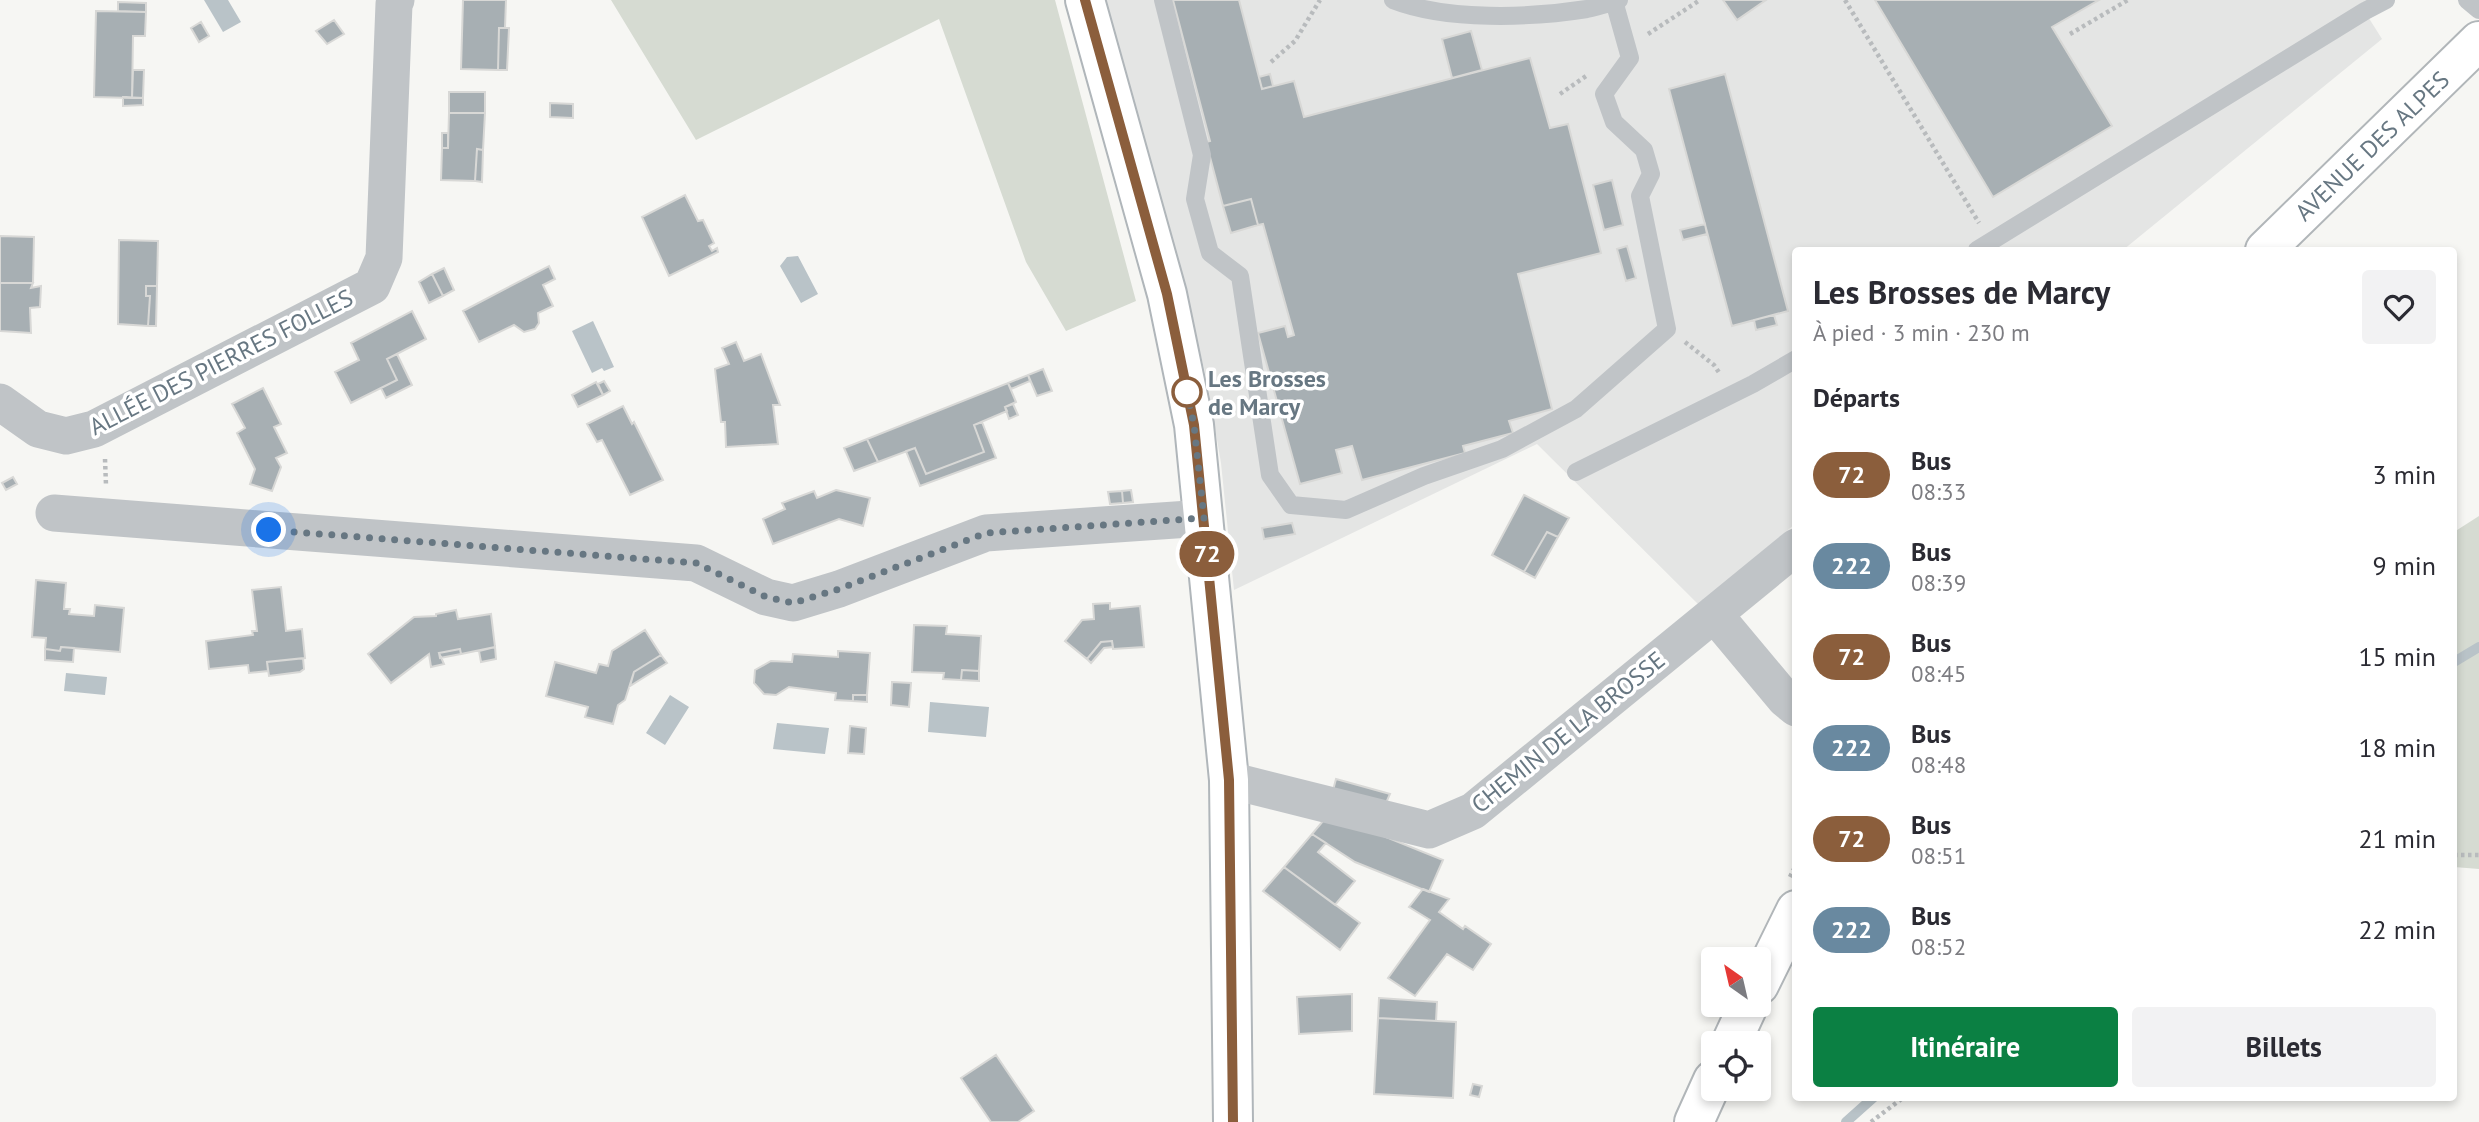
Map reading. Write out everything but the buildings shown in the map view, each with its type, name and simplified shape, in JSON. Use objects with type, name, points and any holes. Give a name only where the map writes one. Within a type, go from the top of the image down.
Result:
[{"type":"main road","points":[[1085,0],[1167,294],[1194,425],[1229,780],[1233,1122]]},
{"type":"main road","name":"AVENUE DES ALPES","points":[[2268,247],[2479,41]]},
{"type":"main road","points":[[1771,961],[1792,918]]},
{"type":"main road","points":[[1695,1122],[1704,1101]]},
{"type":"street","name":"ALLÉE DES PIERRES FOLLES","points":[[0,402],[38,429],[66,436],[94,429],[372,286],[384,258],[396,0]]},
{"type":"street","points":[[54,513],[696,563],[766,597],[793,603],[839,589],[986,533],[1204,518]]},
{"type":"street","name":"CHEMIN DE LA BROSSE","points":[[1229,780],[1429,830],[1473,811],[1792,550]]},
{"type":"street","points":[[1714,614],[1792,705]]},
{"type":"lane","points":[[1163,0],[1202,155],[1195,199],[1210,253],[1240,276],[1270,475],[1291,505],[1346,510],[1424,476],[1502,449],[1576,408],[1667,329],[1640,196],[1651,174],[1644,150],[1614,122],[1604,94],[1630,58],[1616,1],[1589,9],[1491,16],[1412,7],[1393,0]]},
{"type":"lane","points":[[1983,246],[2365,10],[2386,0]]},
{"type":"lane","points":[[2468,0],[2479,10]]},
{"type":"lane","points":[[1576,472],[1753,384],[1792,361]]},
{"type":"path","points":[[1271,62],[1295,41],[1320,0]]},
{"type":"path","points":[[1845,0],[1983,246]]},
{"type":"path","points":[[2070,34],[2128,0]]},
{"type":"path","points":[[1667,329],[1714,365],[1726,382]]},
{"type":"path","points":[[94,429],[104,447],[108,517]]},
{"type":"path","points":[[2457,855],[2479,855]]},
{"type":"path","points":[[1871,1122],[1899,1101]]},
{"type":"shaded area","points":[[204,0],[228,0],[241,22],[223,32]]},
{"type":"shaded area","points":[[611,0],[1055,0],[1136,301],[1066,331],[1026,262],[939,19],[696,140]]},
{"type":"shaded area","points":[[1105,0],[2367,0],[2360,4],[2382,39],[2127,247],[1792,247],[1792,527],[1699,605],[1537,444],[1234,590],[1221,463],[1206,376]]},
{"type":"shaded area","points":[[798,256],[818,294],[801,303],[780,266],[787,257]]},
{"type":"shaded area","points":[[593,321],[614,367],[604,371],[602,368],[592,373],[572,331]]},
{"type":"shaded area","points":[[2479,516],[2479,869],[2457,867],[2457,530]]},
{"type":"shaded area","points":[[66,673],[107,677],[105,695],[64,691]]},
{"type":"shaded area","points":[[670,695],[689,707],[665,745],[646,733]]},
{"type":"shaded area","points":[[930,702],[989,707],[986,737],[928,732]]},
{"type":"shaded area","points":[[777,723],[829,728],[825,754],[773,749]]},
{"type":"waterway","points":[[2457,660],[2479,647]]},
{"type":"waterway","points":[[1846,1122],[1870,1101]]},
{"type":"bus line","name":"72","points":[[1085,0],[1167,294],[1194,425],[1229,780],[1233,1122]]},
{"type":"place","name":"Les Brosses de Marcy","points":[[1187,392]]},
{"type":"route","points":[[269,530],[696,563],[766,597],[793,603],[839,589],[986,533],[1204,518],[1194,425],[1187,392]]}]
